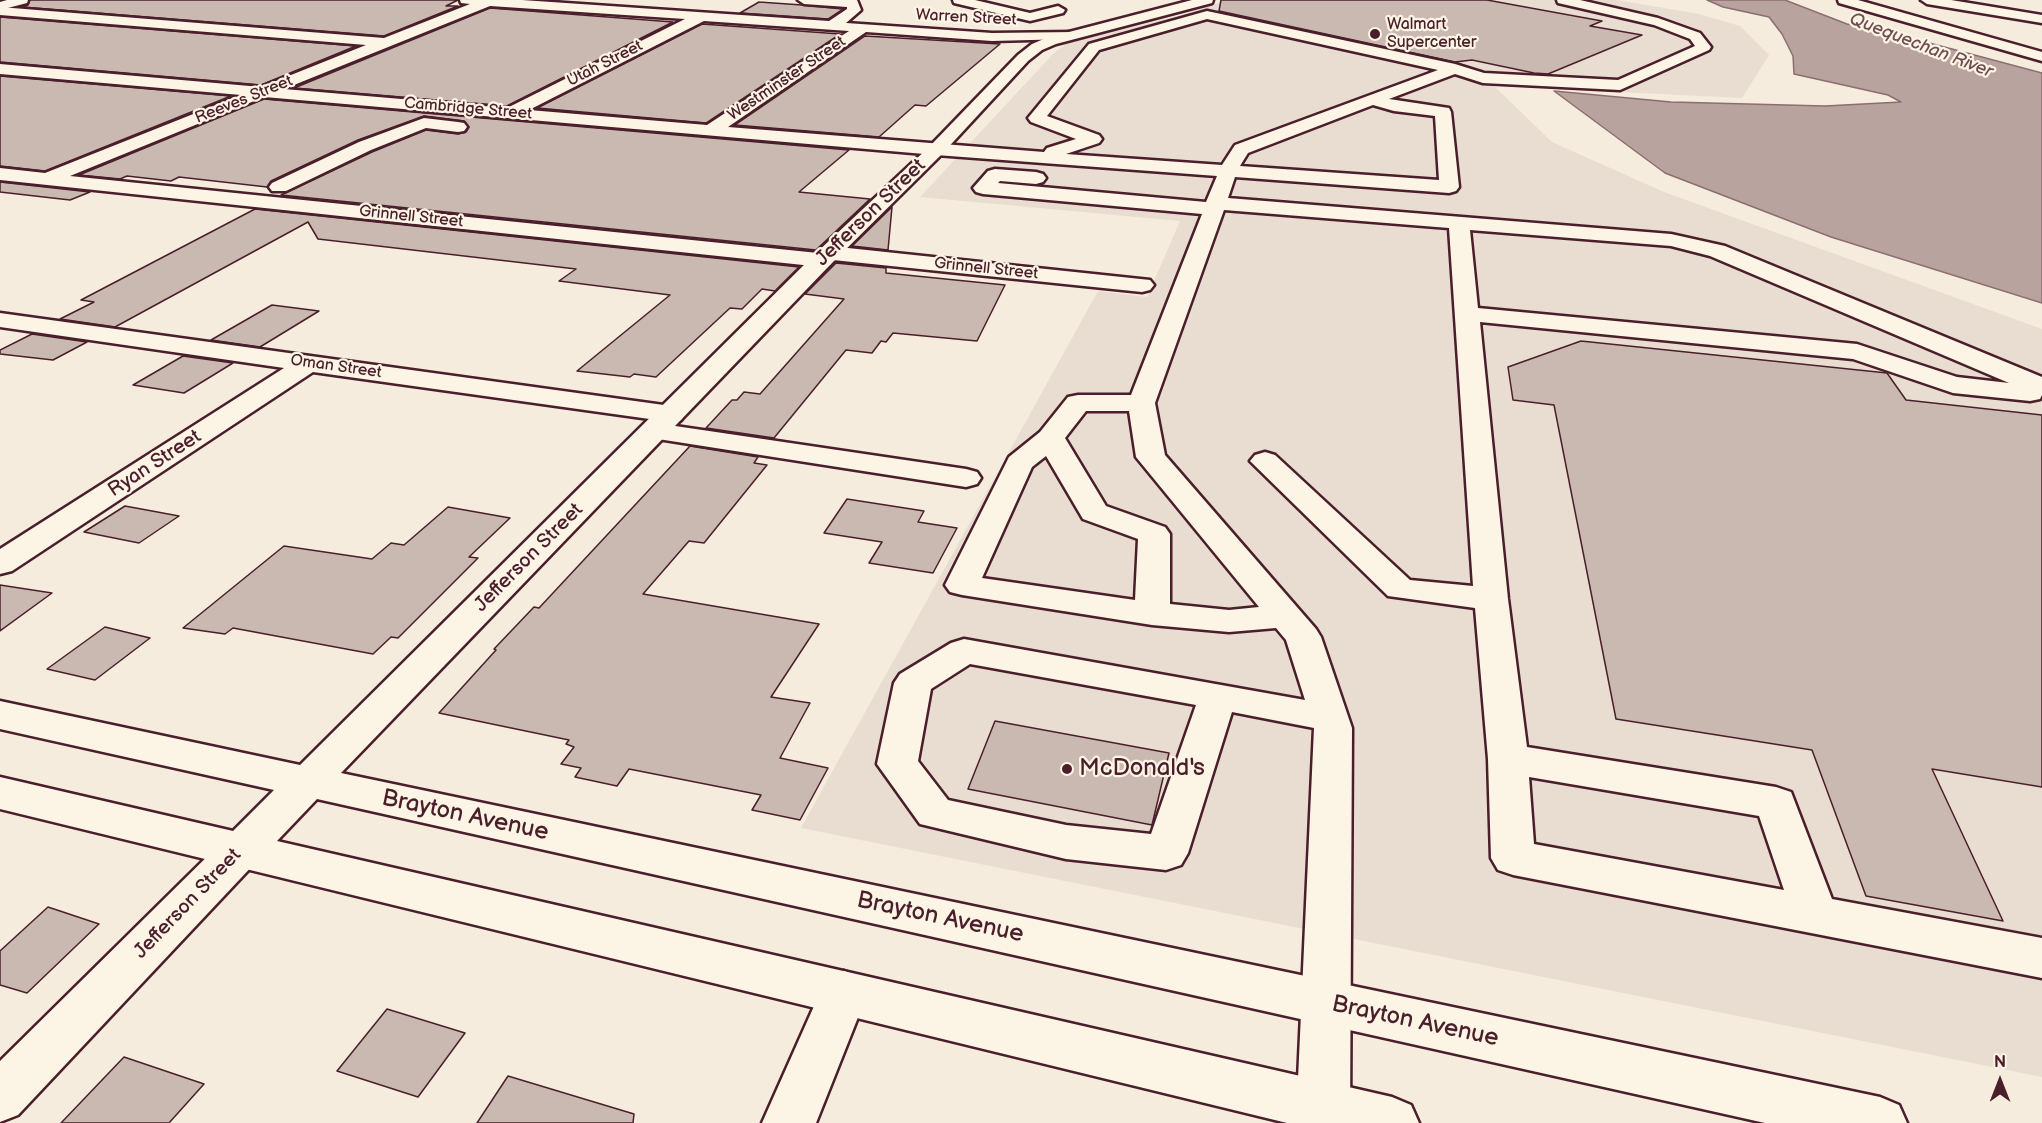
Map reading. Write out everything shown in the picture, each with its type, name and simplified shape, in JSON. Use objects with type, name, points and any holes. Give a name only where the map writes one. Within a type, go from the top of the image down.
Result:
[{"type":"main road","points":[[0,6],[22,0]]},
{"type":"main road","name":"Warren Street","points":[[466,0],[977,36],[1059,37]]},
{"type":"main road","points":[[804,0],[852,3],[854,10],[832,26]]},
{"type":"main road","points":[[959,0],[1030,17],[1059,37],[1211,7],[1483,78],[1620,85],[1704,47],[1695,36],[1658,22],[1563,0]]},
{"type":"main road","points":[[1844,0],[2042,57]]},
{"type":"main road","points":[[1975,0],[2042,11]]},
{"type":"main road","points":[[1934,1],[2042,19]]},
{"type":"main road","name":"Reeves Street","points":[[9,193],[487,2]]},
{"type":"main road","name":"Utah Street","points":[[510,113],[726,4]]},
{"type":"main road","points":[[1035,157],[1093,139],[1037,118],[1094,47],[1211,7]]},
{"type":"main road","points":[[977,36],[1030,17],[1058,10]]},
{"type":"main road","points":[[0,11],[387,42]]},
{"type":"main road","name":"Westminster Street","points":[[711,130],[862,28]]},
{"type":"main road","name":"Jefferson Street","points":[[0,1097],[826,257],[936,150],[1023,58],[1043,44],[1059,37]]},
{"type":"main road","name":"Cambridge Street","points":[[0,69],[1035,157],[1220,194]]},
{"type":"main road","points":[[1324,1115],[1333,728],[1303,637],[1151,457],[1141,403],[1220,194],[1241,149],[1455,69]]},
{"type":"main road","points":[[1372,100],[1394,106],[1443,112],[1449,187],[1220,194],[983,188],[995,175],[1220,194],[1459,223],[1671,240],[1717,251],[2042,387]]},
{"type":"main road","points":[[279,187],[365,146],[388,139],[424,123],[463,128],[485,111]]},
{"type":"main road","name":"Grinnell Street","points":[[0,174],[826,257],[1142,285]]},
{"type":"main road","points":[[1459,223],[1491,599],[1508,759],[1513,858],[2042,958]]},
{"type":"main road","points":[[1467,314],[1857,352],[1953,385],[2042,394]]},
{"type":"main road","points":[[0,335],[11,321]]},
{"type":"main road","name":"Oman Street","points":[[11,321],[309,363],[663,422],[966,478]]},
{"type":"main road","name":"Ryan Street","points":[[0,564],[309,363]]},
{"type":"main road","points":[[1141,403],[1078,403],[1050,438],[1019,464],[962,585],[1152,614],[1229,621],[1286,616]]},
{"type":"main road","points":[[1050,438],[1094,512],[1154,534],[1152,614]]},
{"type":"main road","points":[[1265,461],[1400,589],[1491,599]]},
{"type":"main road","points":[[1218,696],[1166,853],[1066,842],[935,813],[897,764],[913,684],[964,651],[1218,696],[1329,718]]},
{"type":"main road","name":"Brayton Avenue","points":[[0,715],[1880,1123]]},
{"type":"main road","points":[[1508,759],[1776,803],[1815,915]]},
{"type":"main road","points":[[0,793],[844,992],[1324,1115],[1392,1123]]},
{"type":"main road","points":[[789,1123],[844,992]]},
{"type":"shaded area","points":[[1228,0],[1617,0],[1699,14],[1740,26],[1769,55],[1742,98],[1494,86],[1552,142],[1664,192],[2042,329],[2042,1077],[801,828],[1098,291],[1147,297],[1180,221],[920,197],[1054,53],[1067,43],[1185,14]]},
{"type":"water","name":"Quequechan River","points":[[1707,0],[1785,0],[1847,24],[2042,73],[2042,303],[1831,237],[1665,173],[1554,91],[1671,102],[1825,106],[1901,102],[1888,95],[1794,74],[1793,56],[1782,34],[1769,17],[1723,7]]},
{"type":"building","points":[[30,0],[458,0],[446,6],[458,6],[384,36],[22,7],[28,5]]},
{"type":"building","points":[[1221,0],[1487,0],[1602,21],[1590,26],[1642,35],[1548,74],[1534,73],[1472,60],[1455,62],[1219,11]]},
{"type":"building","points":[[759,2],[843,9],[828,19],[740,13]]},
{"type":"building","points":[[490,8],[673,22],[507,106],[294,88]]},
{"type":"building","points":[[0,17],[356,46],[261,85],[0,62]]},
{"type":"building","points":[[702,24],[840,34],[706,123],[537,108]]},
{"type":"building","points":[[865,36],[1000,44],[926,106],[915,105],[879,137],[735,125]]},
{"type":"building","points":[[0,76],[231,96],[45,171],[0,166]]},
{"type":"building","points":[[264,99],[849,150],[799,192],[870,199],[816,250],[281,195],[372,152],[426,130],[458,134],[466,132],[469,127],[464,121],[424,116],[358,140],[271,181],[267,187],[179,177],[171,181],[127,176],[120,179],[79,175]]},
{"type":"building","points":[[0,182],[90,192],[70,200],[0,192]]},
{"type":"building","points":[[892,207],[888,250],[852,246]]},
{"type":"building","points":[[255,209],[799,267],[775,291],[762,289],[742,309],[730,308],[656,377],[634,374],[630,377],[577,371],[670,295],[559,281],[576,269],[318,239],[308,222],[115,327],[60,319],[94,302],[81,300]]},
{"type":"building","points":[[836,263],[886,268],[886,273],[1005,285],[977,341],[893,333],[886,342],[881,341],[872,353],[846,350],[774,438],[706,428],[732,400],[737,400],[744,392],[760,394],[844,299],[805,294]]},
{"type":"building","points":[[272,305],[319,311],[260,347],[211,340]]},
{"type":"building","points":[[32,334],[87,342],[53,360],[0,354],[0,350]]},
{"type":"building","points":[[1581,341],[1887,373],[1906,400],[2042,415],[2042,787],[1932,769],[2003,921],[1866,896],[1812,750],[1616,719],[1554,405],[1513,400],[1508,367]]},
{"type":"building","points":[[183,356],[233,363],[184,393],[133,385]]},
{"type":"building","points":[[690,446],[758,457],[754,463],[767,465],[704,543],[689,541],[643,594],[819,624],[771,697],[810,703],[780,758],[828,768],[800,820],[752,810],[761,795],[629,769],[617,786],[575,777],[581,768],[561,764],[574,747],[566,744],[569,740],[439,713],[496,650],[494,649],[534,607],[539,608]]},
{"type":"building","points":[[847,499],[924,511],[918,522],[957,528],[933,573],[869,563],[882,542],[824,533]]},
{"type":"building","points":[[125,506],[179,516],[139,543],[84,532]]},
{"type":"building","points":[[448,507],[510,518],[469,557],[478,558],[398,638],[391,637],[373,654],[233,628],[225,634],[183,628],[284,546],[372,559],[391,543],[404,545]]},
{"type":"building","points":[[0,585],[52,593],[0,631]]},
{"type":"building","points":[[105,627],[150,638],[95,680],[47,669]]},
{"type":"building","points":[[995,721],[1169,753],[1152,825],[968,789]]},
{"type":"building","points":[[48,907],[99,924],[27,993],[0,985],[0,951]]},
{"type":"building","points":[[387,1009],[465,1033],[418,1097],[337,1071]]},
{"type":"building","points":[[124,1057],[204,1084],[169,1123],[61,1123]]},
{"type":"building","points":[[508,1076],[634,1114],[633,1123],[477,1123]]},
{"type":"place","name":"Walmart Supercenter","points":[[1375,34]]},
{"type":"place","name":"McDonald's","points":[[1067,769]]}]
